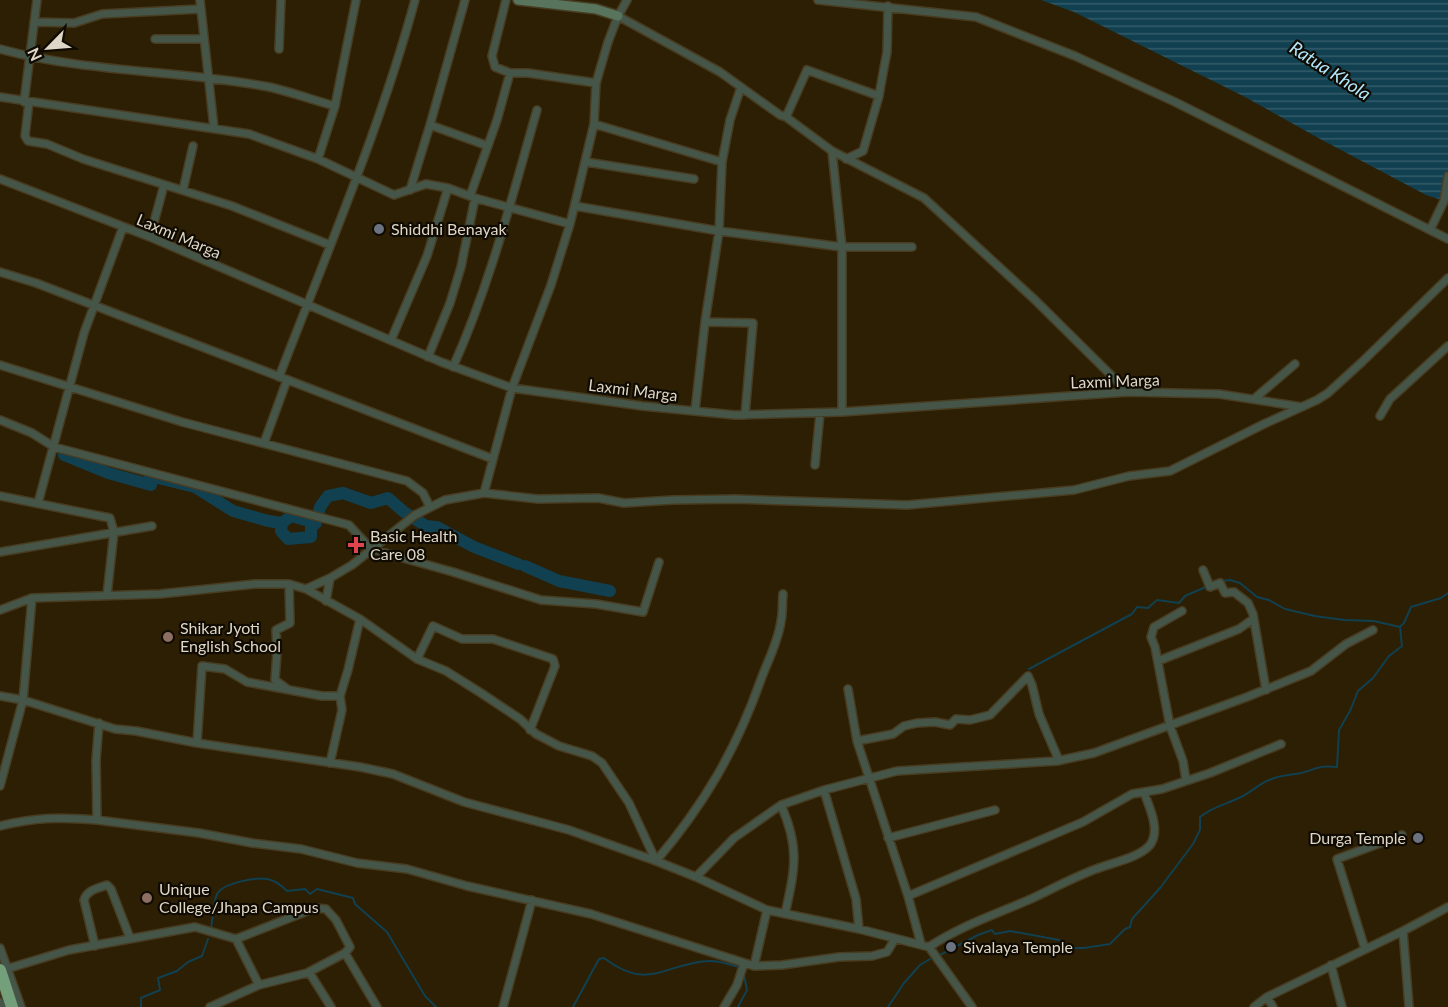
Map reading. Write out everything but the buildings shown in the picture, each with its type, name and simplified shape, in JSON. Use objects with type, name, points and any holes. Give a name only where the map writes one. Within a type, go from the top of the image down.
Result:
[{"type":"highway","points":[[2,970],[12,1007]]},
{"type":"street","points":[[37,0],[28,57],[25,136],[28,141],[47,144],[164,186],[183,190],[266,219],[330,245]]},
{"type":"street","points":[[200,0],[214,128]]},
{"type":"street","points":[[279,49],[281,0]]},
{"type":"street","points":[[318,159],[335,106],[356,0]]},
{"type":"street","points":[[264,444],[307,305],[358,177],[399,59],[415,0]]},
{"type":"street","points":[[410,190],[465,0]]},
{"type":"street","points":[[506,0],[492,56],[495,67],[510,72],[596,83]]},
{"type":"street","points":[[518,0],[596,9],[618,16],[720,72],[832,151],[924,198],[1034,299],[1128,392]]},
{"type":"street","points":[[484,493],[512,388],[551,285],[570,224],[594,124],[596,83],[608,42],[627,0]]},
{"type":"street","points":[[818,0],[976,17],[1075,56],[1175,102],[1448,239]]},
{"type":"street","points":[[846,159],[863,151],[879,96],[887,52],[888,6]]},
{"type":"street","points":[[34,22],[74,23],[102,14],[200,9]]},
{"type":"street","points":[[155,39],[203,39]]},
{"type":"street","points":[[0,49],[28,57],[106,69],[269,87],[335,106]]},
{"type":"street","points":[[786,117],[807,70],[879,96]]},
{"type":"street","points":[[428,357],[450,303],[461,267],[472,197],[510,72]]},
{"type":"street","points":[[695,411],[705,322],[719,231],[722,162],[730,120],[741,87]]},
{"type":"street","points":[[0,97],[249,134],[318,159],[394,195],[426,184],[448,188],[472,197],[570,224]]},
{"type":"street","points":[[453,367],[471,327],[537,110]]},
{"type":"street","points":[[594,124],[722,162]]},
{"type":"street","points":[[430,125],[488,146]]},
{"type":"street","points":[[183,190],[193,146]]},
{"type":"street","points":[[832,151],[842,247],[842,412]]},
{"type":"street","points":[[586,162],[694,179]]},
{"type":"street","points":[[1430,230],[1444,201],[1448,176]]},
{"type":"street","name":"Laxmi Marga","points":[[0,179],[150,237],[428,357],[512,388],[642,406],[745,415],[842,412],[1128,392],[1219,394],[1302,407]]},
{"type":"street","points":[[150,237],[164,186]]},
{"type":"street","points":[[390,340],[427,256],[448,188]]},
{"type":"street","points":[[575,206],[719,231],[842,247],[912,248]]},
{"type":"street","points":[[38,503],[69,387],[94,306],[123,227]]},
{"type":"street","points":[[0,272],[36,283],[493,459]]},
{"type":"street","points":[[306,589],[352,565],[412,517],[430,507],[445,500],[484,493],[538,499],[598,498],[624,503],[735,499],[907,506],[1074,490],[1129,476],[1170,471],[1328,393],[1448,278]]},
{"type":"street","points":[[705,322],[753,323],[745,415]]},
{"type":"street","points":[[1380,416],[1390,399],[1448,346]]},
{"type":"street","points":[[1254,399],[1295,364]]},
{"type":"street","points":[[0,365],[182,422],[407,481],[423,493],[430,507]]},
{"type":"street","points":[[815,465],[820,412]]},
{"type":"street","points":[[0,420],[54,447],[349,525],[371,549],[541,600],[596,604],[643,612],[659,562]]},
{"type":"street","points":[[0,496],[108,516],[114,532],[107,596]]},
{"type":"street","points":[[0,552],[152,526]]},
{"type":"street","points":[[1203,570],[1210,587],[1220,584],[1225,593],[1234,592],[1248,603],[1266,690]]},
{"type":"street","points":[[326,601],[330,578]]},
{"type":"street","points":[[0,610],[32,598],[160,594],[255,584],[289,584],[306,589],[360,619],[417,659],[446,671],[520,719],[530,730],[559,746],[591,756],[602,763],[629,803],[656,861]]},
{"type":"street","points":[[287,689],[275,680],[276,630],[290,623],[289,584]]},
{"type":"street","points":[[656,861],[700,805],[724,766],[745,724],[776,642],[781,621],[783,594]]},
{"type":"street","points":[[0,786],[4,755],[23,700],[32,598]]},
{"type":"street","points":[[1182,611],[1154,627],[1151,637],[1158,661],[1170,726],[1183,761],[1186,780]]},
{"type":"street","points":[[330,763],[342,710],[340,696],[360,619]]},
{"type":"street","points":[[1158,661],[1239,629],[1253,619]]},
{"type":"street","points":[[417,659],[433,626],[462,639],[493,639],[553,659],[555,666],[530,730]]},
{"type":"street","points":[[696,877],[734,838],[781,805],[824,790],[897,771],[1057,761],[1094,753],[1266,690],[1311,671],[1346,644],[1372,630]]},
{"type":"street","points":[[197,744],[202,666],[225,669],[247,682],[322,696],[340,696]]},
{"type":"street","points":[[856,741],[893,734],[904,726],[917,723],[935,722],[950,725],[956,719],[970,720],[990,715],[1028,676],[1039,714],[1058,756],[1057,761]]},
{"type":"street","points":[[848,689],[856,741],[925,946],[972,1007]]},
{"type":"street","points":[[0,696],[23,700],[115,729],[393,774],[464,802],[569,830],[656,861],[767,910],[859,929],[925,946],[1096,868],[1126,859],[1146,849],[1152,843],[1154,828],[1144,792]]},
{"type":"street","points":[[97,820],[96,760],[99,723]]},
{"type":"street","points":[[908,896],[1083,822],[1132,794],[1162,789],[1210,773],[1281,744]]},
{"type":"street","points":[[824,790],[856,899],[859,929]]},
{"type":"street","points":[[781,805],[791,828],[795,849],[795,870],[785,914]]},
{"type":"street","points":[[888,838],[995,810]]},
{"type":"street","points":[[0,826],[27,819],[55,817],[97,820],[301,849],[357,863],[407,869],[467,886],[591,914],[754,966],[872,956],[887,952],[895,939]]},
{"type":"street","points":[[1365,949],[1337,859],[1402,835]]},
{"type":"street","points":[[95,945],[84,900],[92,890],[107,885],[111,889],[130,938]]},
{"type":"street","points":[[503,1007],[532,900]]},
{"type":"street","points":[[1254,1007],[1267,997],[1404,931],[1448,907]]},
{"type":"street","points":[[2,970],[69,950],[195,927],[236,939],[315,908],[326,909],[336,920],[350,947],[345,953],[309,972],[259,985],[210,1007]]},
{"type":"street","points":[[754,966],[767,910]]},
{"type":"street","points":[[1404,931],[1409,1007]]},
{"type":"street","points":[[236,939],[259,985]]},
{"type":"street","points":[[0,948],[2,970],[21,1007]]},
{"type":"street","points":[[345,953],[377,1007]]},
{"type":"street","points":[[724,1007],[737,985],[744,963]]},
{"type":"street","points":[[1331,965],[1342,1007]]},
{"type":"street","points":[[309,972],[332,1007]]},
{"type":"street","points":[[1267,997],[1273,1007]]},
{"type":"street","points":[[0,1002],[2,1007]]},
{"type":"water","name":"Ratua Khola","points":[[1041,0],[1448,0],[1448,202],[1426,195],[1245,97],[1074,12]]},
{"type":"waterway","points":[[64,455],[108,473],[151,485],[150,476],[195,487],[233,511],[282,523],[291,516],[316,523],[320,507],[328,496],[343,493],[371,503],[388,498],[426,526],[437,527],[474,547],[518,564]]},
{"type":"waterway","points":[[282,523],[281,531],[288,539],[311,537],[311,527],[316,523]]},
{"type":"waterway","points":[[525,566],[559,581],[610,591]]},
{"type":"waterway","points":[[1222,581],[1230,580],[1240,583],[1257,597],[1269,600],[1285,609],[1315,616],[1374,621],[1400,627]]},
{"type":"waterway","points":[[1029,669],[1132,614],[1137,607],[1148,608],[1157,600],[1179,603],[1185,596],[1208,586]]},
{"type":"waterway","points":[[940,955],[992,930],[995,934],[1010,931],[1059,940],[1073,948],[1110,944],[1130,927],[1132,919],[1160,888],[1193,844],[1200,830],[1200,817],[1273,778],[1322,767],[1337,767],[1339,730],[1358,691],[1373,678],[1389,656],[1402,646],[1400,627],[1411,607],[1441,598],[1448,593]]},
{"type":"waterway","points":[[211,928],[214,906],[220,890],[248,880],[270,880],[287,891],[305,889],[310,894],[317,889],[353,898],[355,904],[387,932],[425,996],[436,1007]]},
{"type":"waterway","points":[[141,1007],[141,998],[160,990],[158,978],[177,971],[188,962],[202,956],[208,939]]},
{"type":"waterway","points":[[573,1007],[599,959],[604,958],[620,968],[645,975],[708,961],[740,967]]},
{"type":"waterway","points":[[888,1007],[904,983],[920,965],[930,959]]},
{"type":"waterway","points":[[738,1007],[747,990],[744,975]]},
{"type":"place","name":"Shiddhi Benayak","points":[[379,229]]},
{"type":"place","name":"Basic Health Care 08","points":[[356,545]]},
{"type":"place","name":"Shikar Jyoti English School","points":[[168,637]]},
{"type":"place","name":"Durga Temple","points":[[1418,838]]},
{"type":"place","name":"Unique College/Jhapa Campus","points":[[147,898]]},
{"type":"place","name":"Sivalaya Temple","points":[[951,947]]}]
